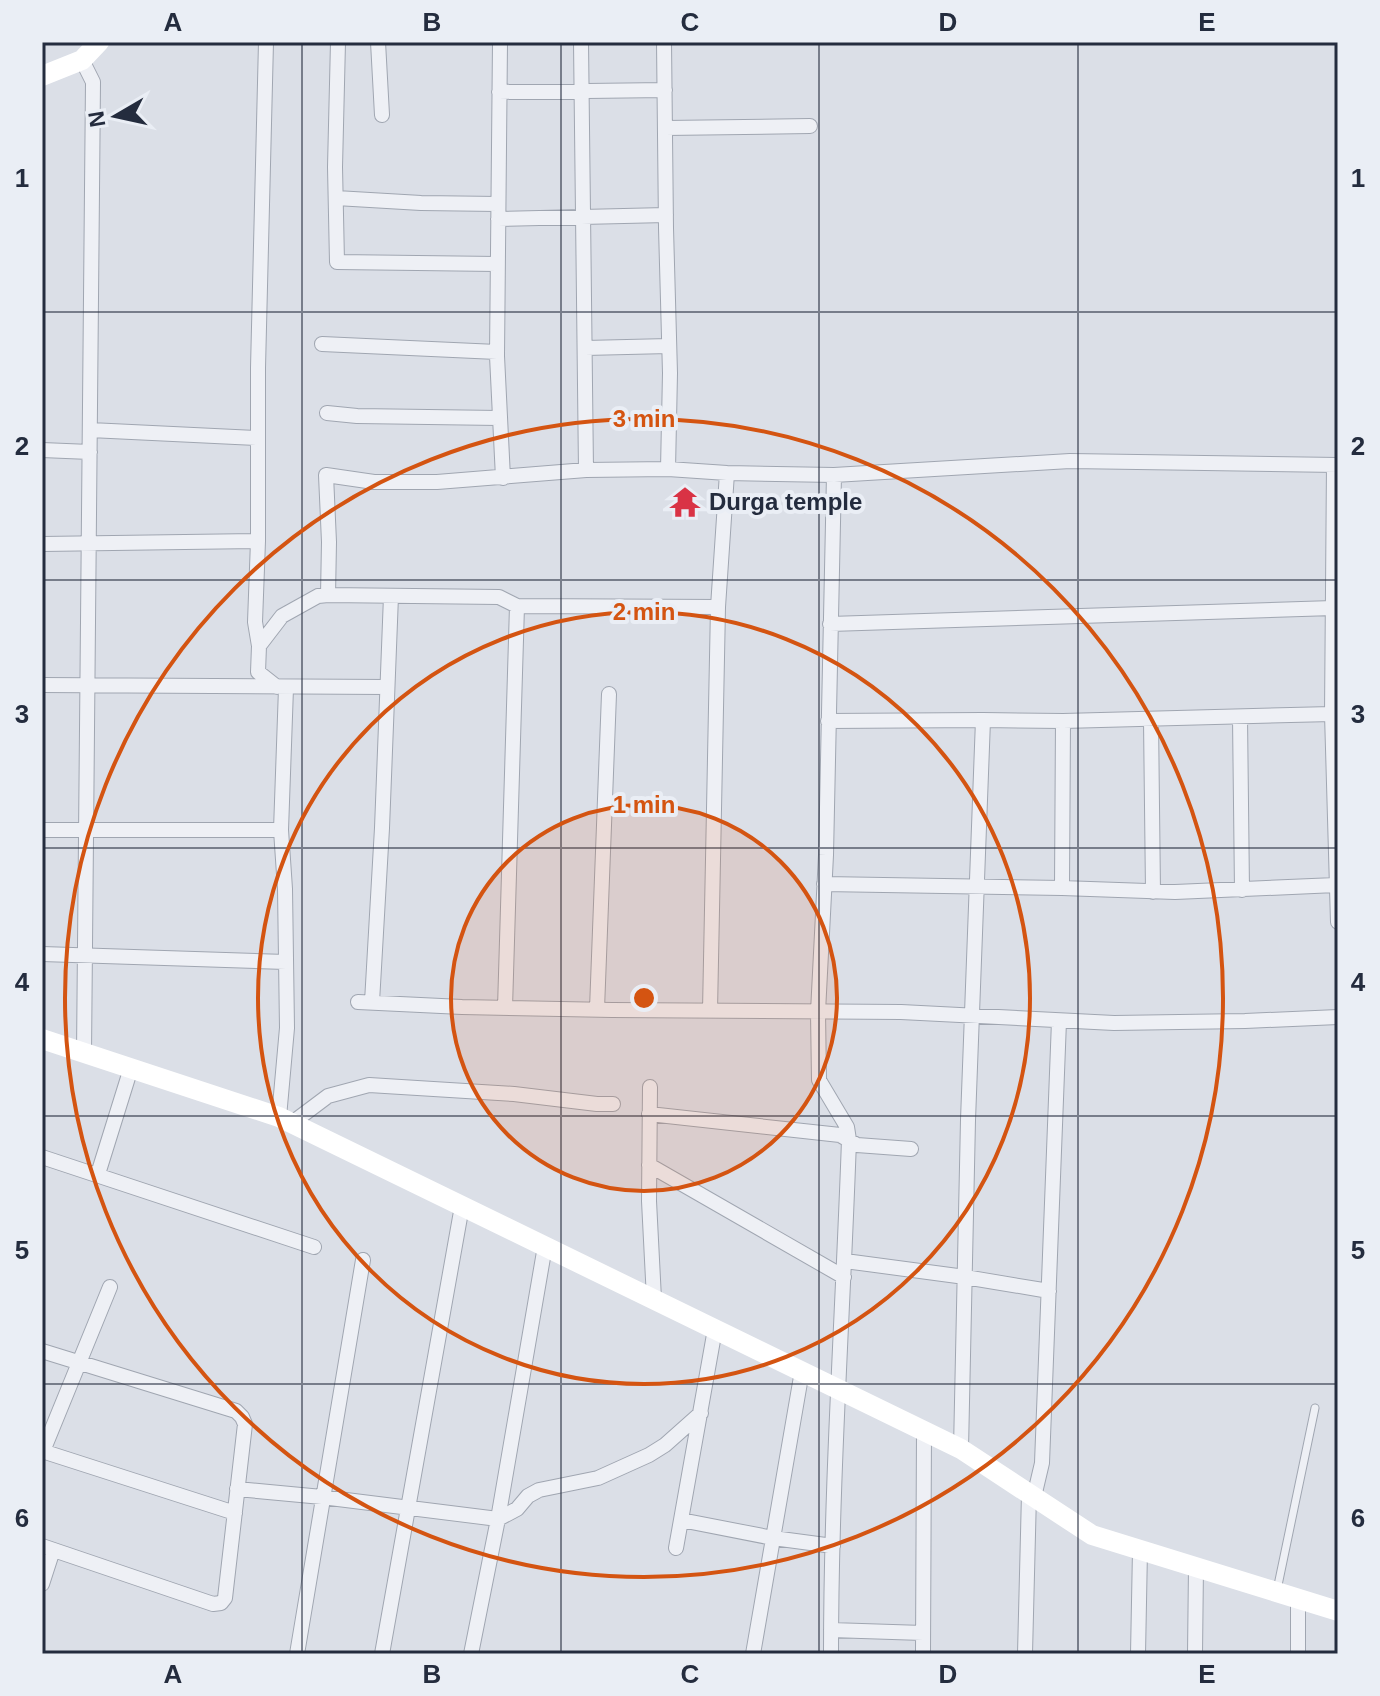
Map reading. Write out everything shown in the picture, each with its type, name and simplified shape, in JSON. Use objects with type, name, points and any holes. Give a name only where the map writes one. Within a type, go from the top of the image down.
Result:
[{"type":"street","points":[[42,76],[82,60],[99,42]]},
{"type":"street","points":[[266,42],[255,622],[259,646],[258,672],[281,688]]},
{"type":"street","points":[[338,42],[335,167],[337,262],[497,264]]},
{"type":"street","points":[[378,42],[382,115]]},
{"type":"street","points":[[500,42],[497,352],[503,478]]},
{"type":"street","points":[[581,42],[586,470]]},
{"type":"street","points":[[664,42],[668,469]]},
{"type":"street","points":[[82,60],[93,82],[84,1053]]},
{"type":"street","points":[[499,92],[665,90]]},
{"type":"street","points":[[665,128],[810,126]]},
{"type":"street","points":[[336,198],[584,218],[666,215]]},
{"type":"street","points":[[322,344],[497,352]]},
{"type":"street","points":[[585,348],[669,346]]},
{"type":"street","points":[[327,413],[499,418]]},
{"type":"street","points":[[90,430],[258,438]]},
{"type":"street","points":[[42,450],[90,452]]},
{"type":"street","points":[[328,595],[326,475],[374,482],[437,482],[586,470],[668,469],[834,475],[1070,461],[1336,465],[1332,714],[1338,922]]},
{"type":"street","points":[[710,1011],[718,607],[727,473]]},
{"type":"street","points":[[831,1654],[849,1140],[847,1127],[819,1080],[818,1012],[834,475]]},
{"type":"street","points":[[42,544],[258,541]]},
{"type":"street","points":[[259,646],[282,616],[318,596],[328,595],[499,597],[517,606],[718,607]]},
{"type":"street","points":[[391,596],[382,828],[365,1002],[505,1008],[901,1012],[1114,1023],[1338,1017]]},
{"type":"street","points":[[505,1008],[517,606]]},
{"type":"street","points":[[830,624],[1333,608]]},
{"type":"street","points":[[42,685],[387,687]]},
{"type":"street","points":[[281,688],[286,1120]]},
{"type":"street","points":[[597,1009],[609,694]]},
{"type":"street","points":[[828,721],[1151,720],[1332,714]]},
{"type":"street","points":[[1240,717],[1242,890]]},
{"type":"street","points":[[961,1449],[971,1016],[983,720]]},
{"type":"street","points":[[1151,720],[1153,892]]},
{"type":"street","points":[[1062,888],[1063,721]]},
{"type":"street","points":[[42,830],[281,830]]},
{"type":"street","points":[[824,884],[1153,892],[1336,885]]},
{"type":"street","points":[[42,954],[286,962]]},
{"type":"street","points":[[1025,1654],[1032,1496],[1042,1463],[1059,1021]]},
{"type":"street","points":[[42,1039],[286,1120],[961,1449],[1092,1535],[1338,1611]]},
{"type":"street","points":[[98,1174],[131,1068]]},
{"type":"street","points":[[286,1120],[328,1096],[369,1085],[613,1104]]},
{"type":"street","points":[[650,1087],[649,1201],[654,1299]]},
{"type":"street","points":[[649,1114],[840,1135],[857,1145],[911,1149]]},
{"type":"street","points":[[42,1157],[314,1247]]},
{"type":"street","points":[[649,1165],[844,1277]]},
{"type":"street","points":[[382,1654],[462,1206]]},
{"type":"street","points":[[471,1654],[498,1519],[545,1246]]},
{"type":"street","points":[[297,1654],[363,1260]]},
{"type":"street","points":[[845,1261],[1049,1291]]},
{"type":"street","points":[[110,1287],[43,1451],[235,1513]]},
{"type":"street","points":[[676,1548],[715,1329]]},
{"type":"street","points":[[42,1351],[236,1411],[245,1424],[225,1598],[221,1603],[213,1604],[47,1548],[42,1584]]},
{"type":"street","points":[[753,1654],[802,1371]]},
{"type":"street","points":[[237,1489],[498,1519],[517,1509],[528,1496],[539,1490],[598,1478],[649,1455],[701,1413]]},
{"type":"street","points":[[923,1654],[924,1431]]},
{"type":"street","points":[[681,1520],[833,1546]]},
{"type":"street","points":[[1138,1654],[1140,1550]]},
{"type":"street","points":[[1195,1654],[1196,1567]]},
{"type":"street","points":[[1298,1598],[1298,1654]]},
{"type":"street","points":[[831,1630],[923,1633]]},
{"type":"lane","points":[[1276,1592],[1315,1408]]},
{"type":"place","name":"Durga temple","points":[[685,502]]}]
